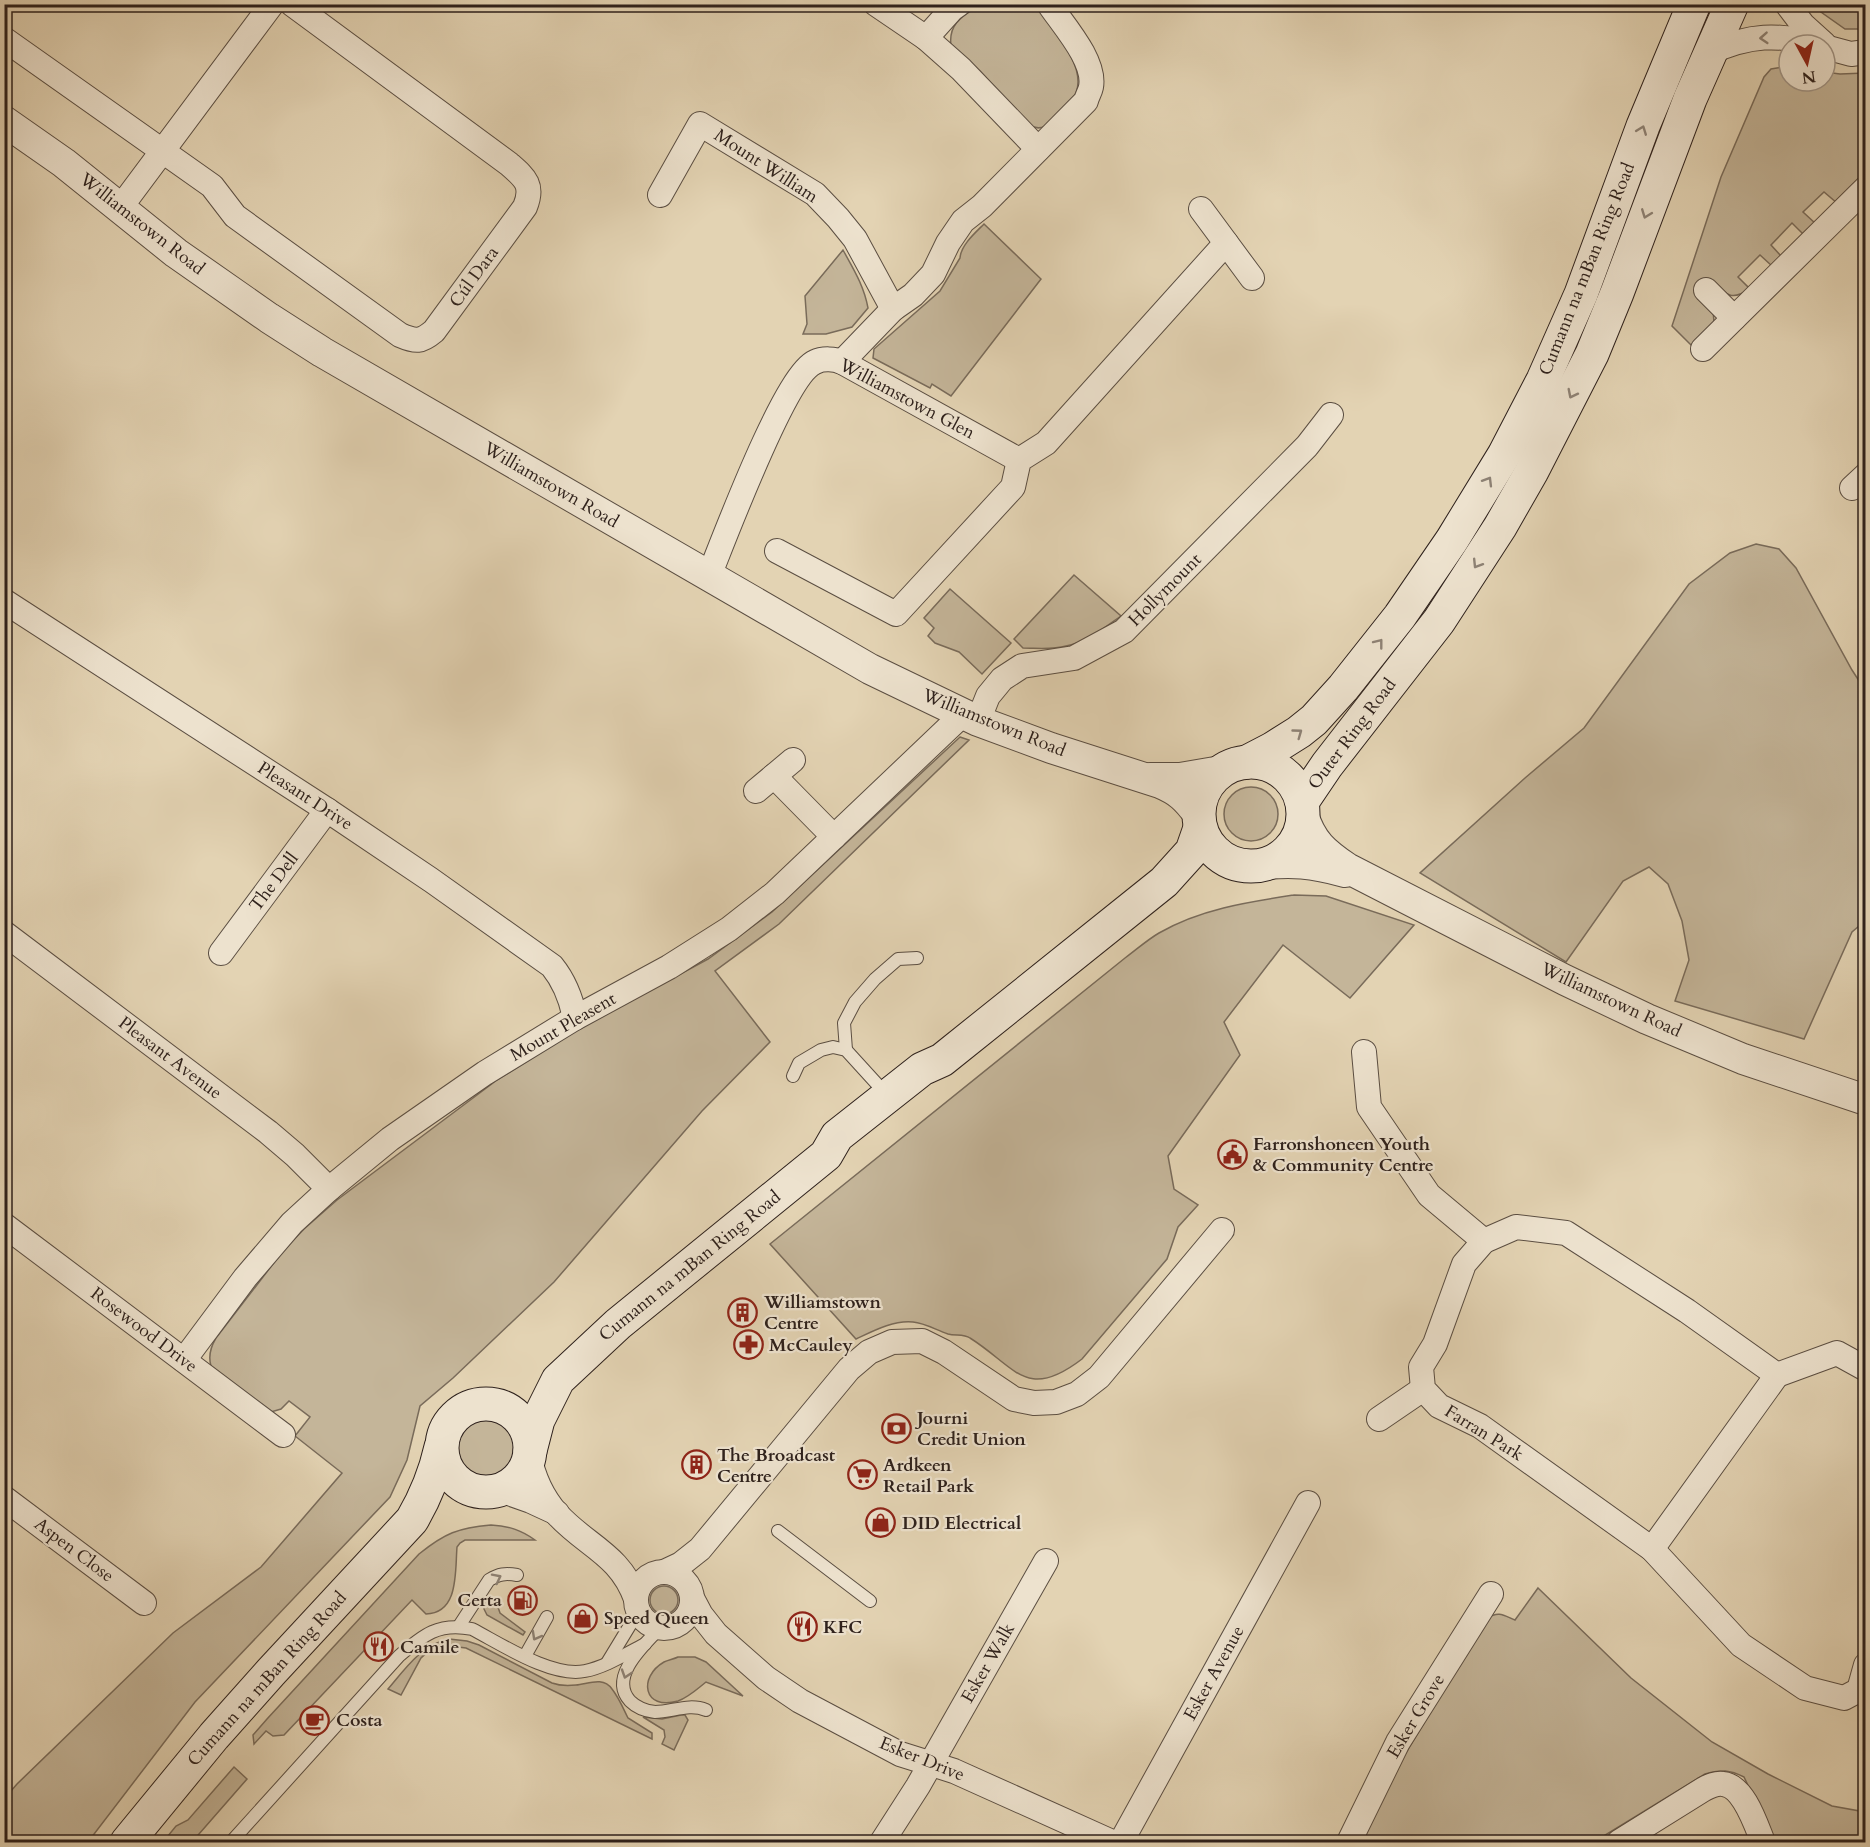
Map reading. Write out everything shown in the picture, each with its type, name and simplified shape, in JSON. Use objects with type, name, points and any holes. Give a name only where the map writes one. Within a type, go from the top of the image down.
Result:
[{"type":"main road","name":"Cumann na mBan Ring Road","points":[[1234,766],[1272,749],[1299,732],[1314,720],[1343,688],[1400,616],[1452,540],[1504,455],[1543,380],[1581,294],[1643,126],[1694,4]]},
{"type":"main road","name":"Cumann na mBan Ring Road","points":[[1404,665],[1452,602],[1500,527],[1592,354],[1690,99],[1732,4]]},
{"type":"main road","name":"Outer Ring Road","points":[[1302,808],[1327,765],[1404,665]]},
{"type":"main road","points":[[1259,762],[1282,772],[1294,785],[1302,808],[1300,829],[1294,842],[1285,853],[1272,861],[1251,865],[1229,861],[1216,853],[1206,842],[1199,821],[1201,797],[1209,782],[1234,766],[1259,762]]},
{"type":"main road","name":"Cumann na mBan Ring Road","points":[[482,1404],[515,1400],[558,1380],[618,1324],[825,1155],[837,1136],[922,1069],[942,1060],[1164,882],[1186,859],[1196,842],[1199,821]]},
{"type":"main road","name":"Cumann na mBan Ring Road","points":[[1134,907],[1182,882],[1251,865]]},
{"type":"main road","name":"Cumann na mBan Ring Road","points":[[825,1155],[850,1150],[932,1081],[942,1060]]},
{"type":"main road","name":"Cumann na mBan Ring Road","points":[[529,1453],[538,1420],[558,1380]]},
{"type":"main road","points":[[482,1404],[506,1409],[516,1416],[529,1438],[526,1466],[511,1484],[494,1491],[470,1490],[455,1480],[445,1465],[441,1447],[448,1425],[457,1415],[468,1408],[482,1404]]},
{"type":"main road","name":"Cumann na mBan Ring Road","points":[[127,1842],[221,1728],[412,1520],[426,1496],[441,1447]]},
{"type":"main road","name":"Cumann na mBan Ring Road","points":[[412,1520],[456,1498],[494,1491]]},
{"type":"street","points":[[120,208],[272,4]]},
{"type":"street","name":"Cúl Dara","points":[[4,39],[212,186],[235,216],[400,335],[417,340],[426,338],[434,331],[525,207],[530,196],[528,186],[524,177],[509,164],[292,4]]},
{"type":"street","points":[[876,4],[926,38],[961,69],[1038,148]]},
{"type":"street","points":[[926,38],[959,4]]},
{"type":"street","points":[[842,362],[893,309],[913,295],[933,274],[948,243],[963,221],[982,206],[1086,100],[1091,87],[1091,73],[1086,59],[1049,4]]},
{"type":"street","points":[[1786,4],[1811,33]]},
{"type":"street","points":[[1711,52],[1749,39],[1777,37]]},
{"type":"street","points":[[1837,50],[1851,54],[1866,52]]},
{"type":"street","name":"Williamstown Road","points":[[4,122],[64,163],[168,247],[322,352],[870,669],[970,718],[1176,790],[1186,798],[1199,821]]},
{"type":"street","name":"Mount William","points":[[660,195],[700,124],[815,194],[855,239],[893,309]]},
{"type":"street","points":[[1703,349],[1866,188]]},
{"type":"street","points":[[1201,209],[1252,278]]},
{"type":"street","points":[[777,551],[896,614],[1013,487],[1019,460],[1046,443],[1226,243]]},
{"type":"street","points":[[1706,290],[1734,318]]},
{"type":"street","name":"Williamstown Glen","points":[[709,576],[774,420],[801,372],[815,362],[835,359],[842,362],[1019,460]]},
{"type":"street","name":"Hollymount","points":[[970,718],[1002,679],[1022,666],[1074,658],[1124,632],[1307,446],[1331,416]]},
{"type":"street","name":"Pleasant Drive","points":[[4,601],[327,810],[552,966],[563,979],[575,1018]]},
{"type":"street","name":"Mount Pleasent","points":[[184,1360],[245,1278],[292,1222],[390,1139],[484,1073],[575,1018],[669,967],[729,929],[775,893],[834,837],[970,718]]},
{"type":"street","points":[[756,791],[793,760]]},
{"type":"street","name":"Williamstown Road","points":[[1138,776],[1180,778],[1234,766]]},
{"type":"street","points":[[774,776],[834,837]]},
{"type":"street","points":[[1302,808],[1306,827],[1318,845],[1330,857],[1365,879]]},
{"type":"street","name":"The Dell","points":[[221,953],[327,810]]},
{"type":"street","points":[[1251,865],[1313,864],[1365,879]]},
{"type":"street","name":"Williamstown Road","points":[[1365,879],[1647,1019],[1743,1059],[1866,1100]]},
{"type":"street","name":"Pleasant Avenue","points":[[4,933],[268,1132],[329,1189]]},
{"type":"street","points":[[1365,1052],[1369,1107],[1429,1195],[1484,1241]]},
{"type":"street","name":"Rosewood Drive","points":[[4,1225],[283,1436]]},
{"type":"street","points":[[1379,1419],[1423,1389],[1421,1367],[1434,1344],[1464,1264],[1484,1241],[1516,1227],[1566,1233],[1687,1311],[1777,1375]]},
{"type":"street","points":[[637,1605],[639,1586],[649,1576],[681,1564],[700,1549],[849,1369],[869,1352],[892,1342],[922,1341],[944,1352],[1014,1399],[1034,1403],[1056,1402],[1077,1394],[1099,1377],[1222,1230]]},
{"type":"street","points":[[1652,1549],[1777,1375],[1837,1353],[1866,1369]]},
{"type":"street","name":"Farran Park","points":[[1423,1389],[1439,1406],[1480,1426],[1652,1549],[1741,1645],[1805,1688],[1844,1698],[1859,1690],[1866,1665]]},
{"type":"street","points":[[529,1453],[541,1490],[557,1513],[615,1562],[628,1580],[637,1605],[647,1623],[660,1632],[688,1614],[692,1570],[700,1549]]},
{"type":"street","points":[[494,1491],[531,1501],[557,1513]]},
{"type":"street","name":"Aspen Close","points":[[4,1498],[144,1603]]},
{"type":"street","name":"Esker Avenue","points":[[1120,1842],[1308,1503]]},
{"type":"street","name":"Esker Walk","points":[[882,1842],[930,1765],[1046,1561]]},
{"type":"street","points":[[615,1562],[641,1571],[680,1577],[691,1593]]},
{"type":"street","name":"Esker Drive","points":[[691,1593],[701,1615],[716,1634],[754,1669],[791,1695],[900,1754],[954,1771],[1112,1842]]},
{"type":"street","name":"Esker Grove","points":[[1349,1842],[1398,1742],[1491,1594]]},
{"type":"street","name":"Esker Drive","points":[[660,1632],[692,1626],[716,1634]]},
{"type":"street","points":[[1619,1842],[1704,1789],[1716,1784],[1726,1784],[1737,1790],[1763,1842]]},
{"type":"lane","points":[[846,1050],[844,1023],[855,1002],[875,979],[898,959],[917,958]]},
{"type":"lane","points":[[793,1076],[799,1063],[821,1050],[833,1047],[846,1050],[888,1096]]},
{"type":"lane","points":[[778,1532],[870,1602]]},
{"type":"lane","points":[[459,1626],[489,1580],[506,1573],[517,1575]]},
{"type":"lane","points":[[606,1664],[637,1605]]},
{"type":"lane","points":[[525,1656],[547,1617]]},
{"type":"lane","points":[[231,1842],[399,1656],[431,1632],[459,1626],[472,1629],[547,1667],[572,1673],[606,1664],[660,1632]]},
{"type":"lane","points":[[660,1632],[627,1668],[623,1677],[626,1696],[643,1710],[654,1712],[690,1707],[705,1710]]},
{"type":"shaded area","points":[[980,5],[1036,5],[1066,47],[1076,71],[1078,82],[1076,93],[1065,108],[1046,126],[1037,128],[1028,124],[980,71],[951,46],[954,26]]},
{"type":"shaded area","points":[[1811,5],[1865,5],[1865,29],[1845,29]]},
{"type":"shaded area","points":[[1777,68],[1777,93],[1837,93],[1837,74],[1865,73],[1865,176],[1837,203],[1824,192],[1803,212],[1816,224],[1805,236],[1792,223],[1771,245],[1781,256],[1772,266],[1760,255],[1738,277],[1750,289],[1733,296],[1711,280],[1698,292],[1713,310],[1714,322],[1692,346],[1672,326],[1721,177],[1764,77],[1771,69]]},
{"type":"shaded area","points":[[984,224],[1041,279],[951,396],[932,384],[930,388],[873,358],[874,349],[940,291],[966,244]]},
{"type":"shaded area","points":[[843,250],[855,271],[868,308],[852,327],[826,334],[803,334],[807,324],[805,296]]},
{"type":"shaded area","points":[[1756,544],[1779,549],[1796,568],[1865,690],[1865,921],[1852,932],[1804,1039],[1675,1001],[1689,960],[1682,921],[1668,884],[1649,867],[1623,881],[1566,962],[1420,873],[1584,728],[1689,584],[1730,553]]},
{"type":"shaded area","points":[[1074,575],[1121,616],[1095,634],[1074,644],[1055,648],[1023,648],[1014,639]]},
{"type":"shaded area","points":[[950,589],[1011,643],[982,674],[959,652],[935,643],[928,636],[934,628],[924,618]]},
{"type":"shaded area","points":[[960,737],[969,740],[779,924],[715,971],[770,1042],[702,1111],[554,1282],[453,1378],[420,1406],[407,1460],[390,1497],[195,1702],[88,1842],[5,1842],[4,1799],[17,1784],[173,1633],[261,1567],[342,1473],[295,1436],[310,1417],[289,1401],[281,1409],[271,1412],[211,1366],[210,1352],[216,1338],[283,1251],[337,1200],[497,1080],[577,1030],[708,959],[772,912]]},
{"type":"shaded area","points":[[1246,787],[1256,787],[1266,791],[1274,799],[1278,814],[1274,829],[1266,837],[1256,841],[1246,841],[1236,837],[1228,829],[1224,819],[1224,809],[1228,799],[1236,791]]},
{"type":"shaded area","points":[[1294,895],[1326,896],[1414,925],[1350,998],[1283,945],[1224,1022],[1240,1055],[1168,1156],[1174,1189],[1198,1205],[1178,1227],[1167,1259],[1082,1359],[1063,1372],[1047,1378],[1034,1379],[1022,1376],[968,1337],[948,1334],[917,1323],[891,1324],[856,1339],[770,1244],[1155,936],[1208,912]]},
{"type":"shaded area","points":[[485,1419],[506,1428],[515,1449],[506,1470],[485,1479],[464,1470],[455,1449],[464,1428]]},
{"type":"shaded area","points":[[491,1525],[514,1529],[535,1540],[465,1540],[460,1543],[457,1547],[453,1589],[444,1607],[437,1612],[426,1614],[412,1600],[284,1735],[273,1736],[266,1731],[254,1744],[253,1735],[419,1554],[452,1533]]},
{"type":"shaded area","points":[[664,1586],[674,1590],[678,1600],[674,1610],[664,1614],[654,1610],[650,1600],[654,1590]]},
{"type":"shaded area","points":[[1538,1588],[1631,1678],[1712,1742],[1768,1774],[1832,1806],[1865,1812],[1865,1842],[1775,1842],[1744,1777],[1730,1772],[1716,1771],[1705,1774],[1594,1842],[1361,1842],[1395,1771],[1487,1618],[1498,1614],[1515,1620]]},
{"type":"shaded area","points":[[485,1603],[498,1607],[500,1613],[525,1632],[523,1635],[487,1615],[484,1609]]},
{"type":"shaded area","points":[[449,1639],[479,1645],[555,1684],[570,1686],[604,1683],[614,1692],[628,1718],[652,1733],[652,1739],[466,1648],[448,1646],[436,1648],[421,1658],[401,1695],[388,1689],[422,1652],[430,1646]]},
{"type":"shaded area","points":[[678,1657],[695,1657],[706,1662],[743,1696],[706,1682],[678,1701],[666,1703],[657,1701],[648,1691],[650,1676],[664,1662]]},
{"type":"shaded area","points":[[685,1715],[688,1720],[674,1750],[662,1744],[665,1737],[664,1730],[643,1717],[662,1719]]},
{"type":"shaded area","points":[[234,1767],[247,1779],[192,1842],[163,1842],[176,1826],[188,1820]]},
{"type":"place","name":"Farronshoneen Youth & Community Centre","points":[[1232,1154]]},
{"type":"place","name":"Williamstown Centre","points":[[743,1312]]},
{"type":"place","name":"McCauley","points":[[748,1345]]},
{"type":"place","name":"Journi Credit Union","points":[[896,1428]]},
{"type":"place","name":"The Broadcast Centre","points":[[696,1465]]},
{"type":"place","name":"Ardkeen Retail Park","points":[[862,1475]]},
{"type":"place","name":"DID Electrical","points":[[881,1523]]},
{"type":"place","name":"Certa","points":[[523,1600]]},
{"type":"place","name":"Speed Queen","points":[[583,1618]]},
{"type":"place","name":"KFC","points":[[802,1627]]},
{"type":"place","name":"Camile","points":[[379,1647]]},
{"type":"place","name":"Costa","points":[[315,1720]]}]
